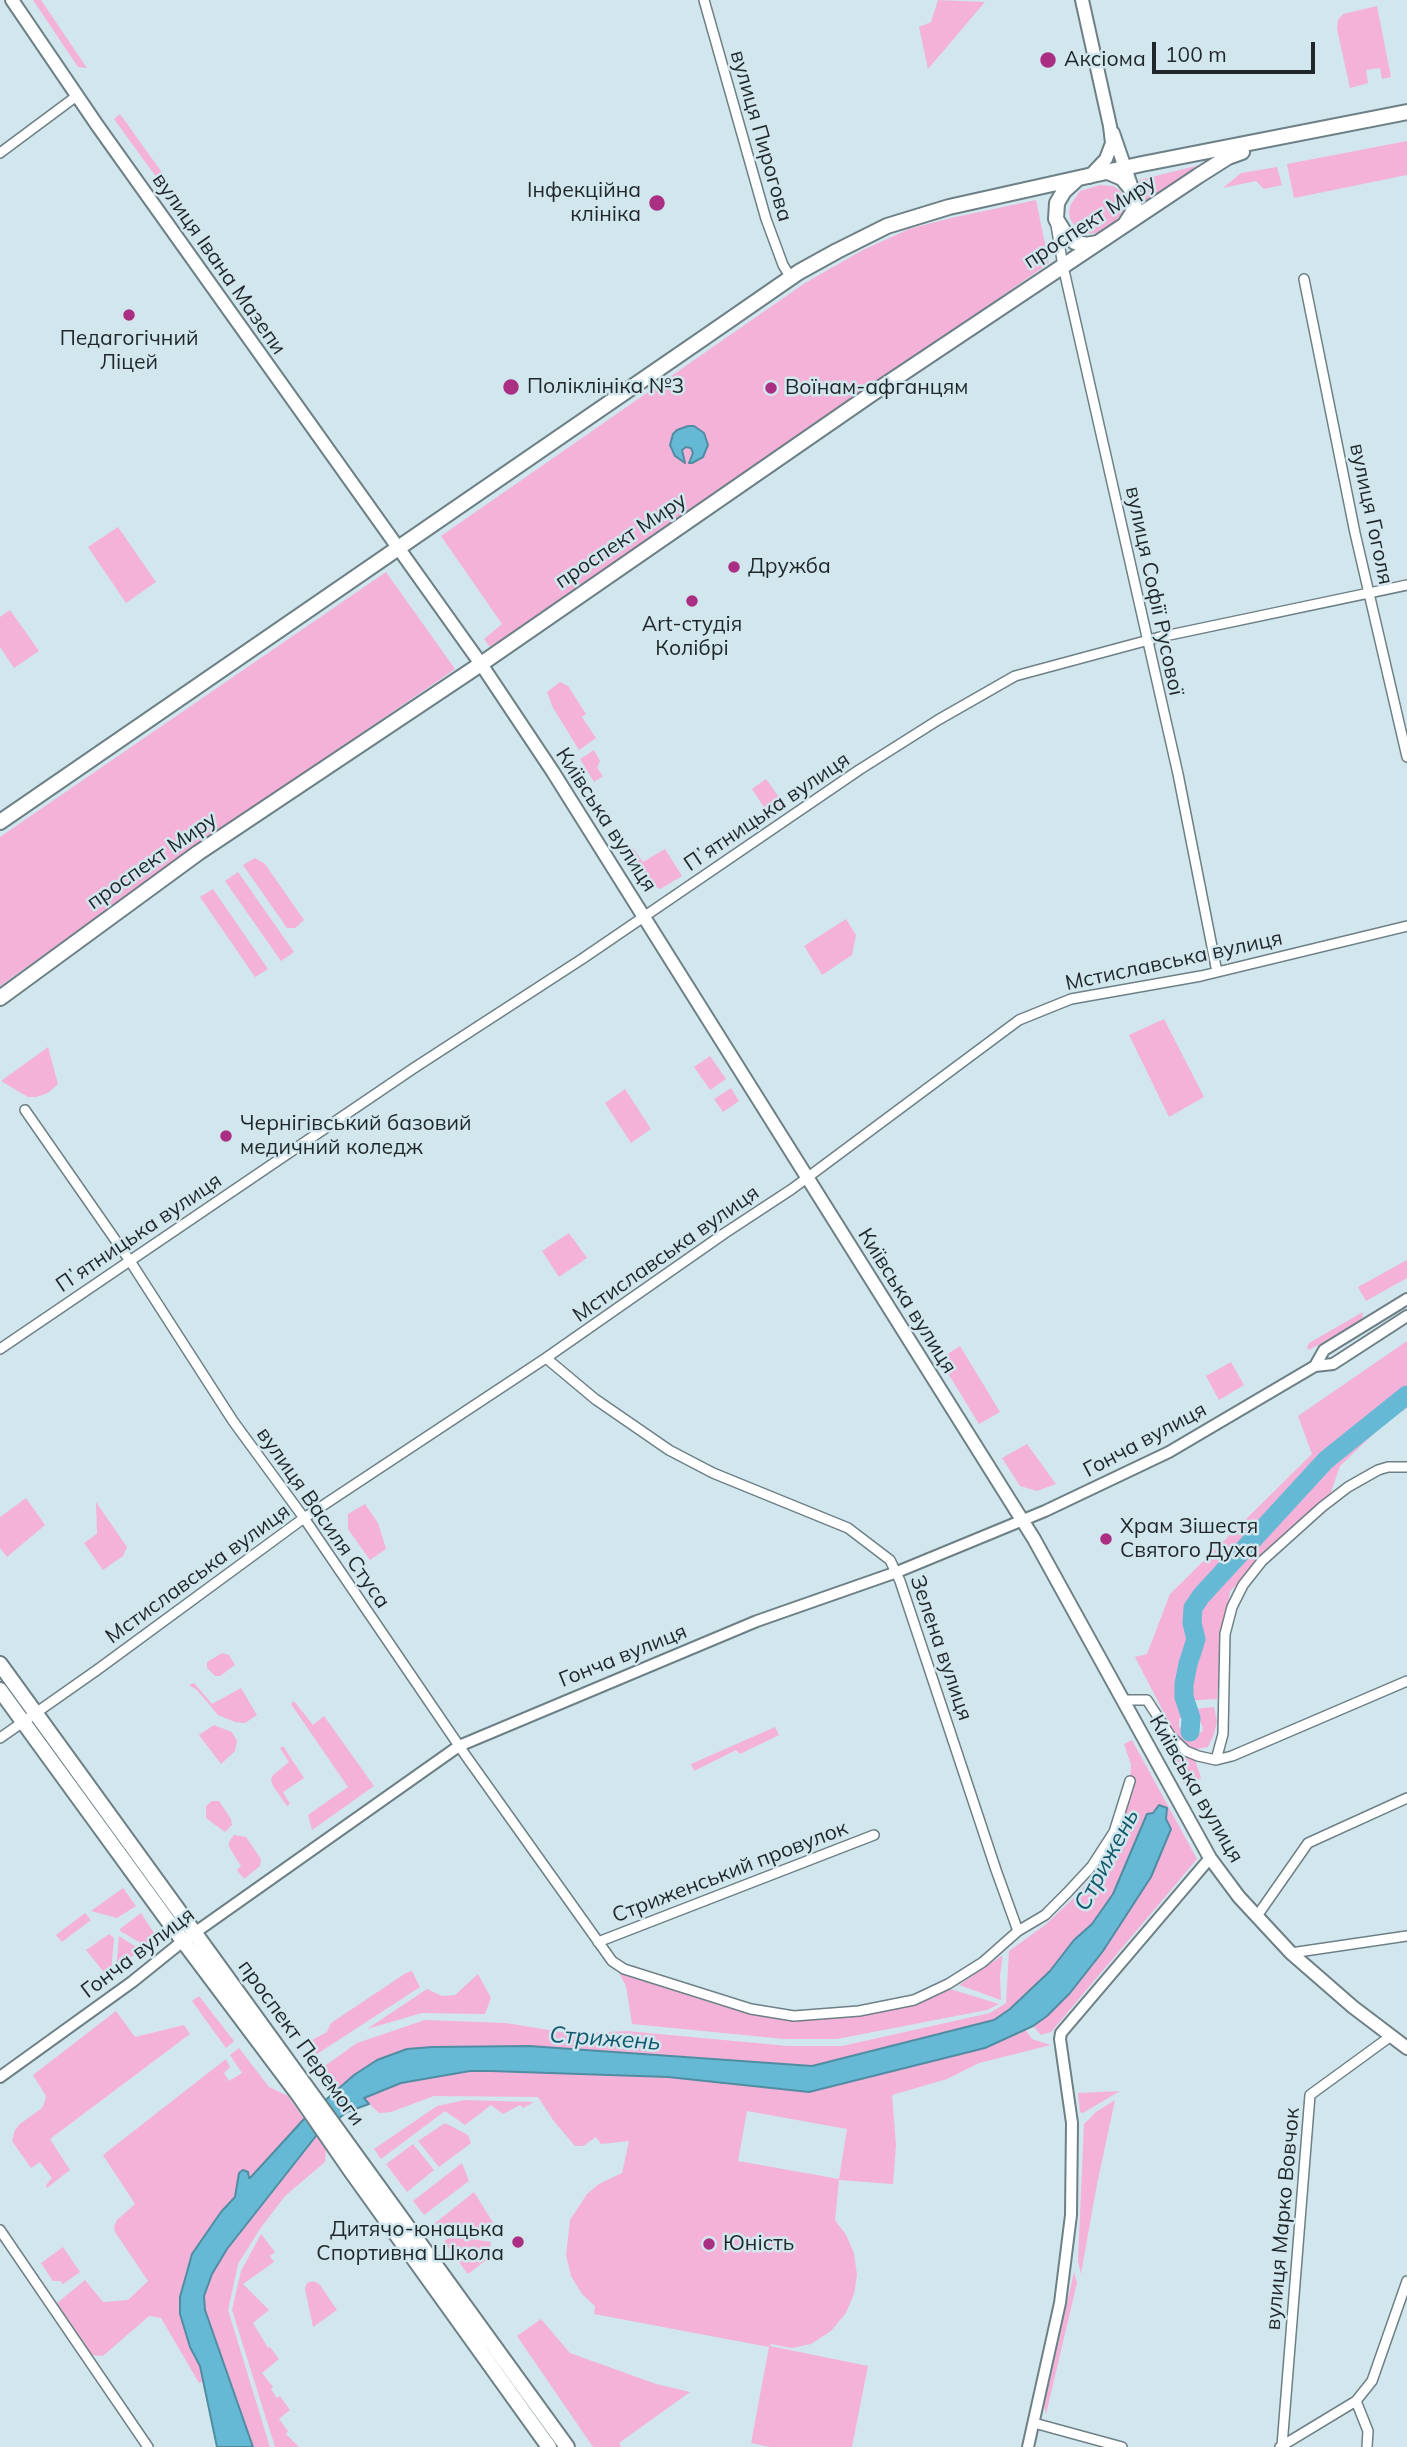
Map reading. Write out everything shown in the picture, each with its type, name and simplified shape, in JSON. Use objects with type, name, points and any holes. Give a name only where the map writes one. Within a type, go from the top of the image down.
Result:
[{"type":"main road","name":"вулиця Івана Мазепи","points":[[12,0],[128,169],[398,548]]},
{"type":"main road","points":[[1082,0],[1112,143],[1106,159],[1064,191],[1057,203],[1056,219],[1064,232],[1075,242],[1086,245],[1097,243]]},
{"type":"main road","name":"проспект Миру","points":[[0,822],[791,278],[837,250],[887,226],[949,207],[1407,112]]},
{"type":"main road","points":[[1110,126],[1127,168],[1135,201],[1133,212],[1125,224]]},
{"type":"main road","name":"проспект Миру","points":[[0,998],[198,853],[481,664],[906,370],[1228,158],[1276,138]]},
{"type":"main road","points":[[1108,172],[1122,178],[1133,191]]},
{"type":"main road","name":"Київська вулиця","points":[[398,548],[481,664],[645,916],[1022,1521],[1125,1700],[1193,1831],[1210,1858],[1256,1916],[1291,1953],[1407,2048]]},
{"type":"main road","name":"проспект Перемоги","points":[[0,1664],[29,1718],[188,1937],[567,2447]]},
{"type":"main road","name":"проспект Перемоги","points":[[0,1690],[29,1718]]},
{"type":"main road","name":"проспект Перемоги","points":[[340,2141],[351,2171],[549,2447]]},
{"type":"street","name":"вулиця Пирогова","points":[[704,0],[766,219],[783,265],[791,278]]},
{"type":"street","points":[[0,153],[78,95]]},
{"type":"street","name":"вулиця Софії Русової","points":[[1056,219],[1063,266],[1199,877],[1217,972]]},
{"type":"street","name":"вулиця Гоголя","points":[[1304,279],[1356,533],[1407,757]]},
{"type":"street","name":"Пʼятницька вулиця","points":[[0,1349],[859,770],[937,720],[1015,676],[1147,640],[1407,585]]},
{"type":"street","name":"Мстиславська вулиця","points":[[0,1738],[304,1518],[546,1358],[808,1178],[1019,1020],[1071,999],[1217,972],[1407,926]]},
{"type":"street","name":"вулиця Василя Стуса","points":[[25,1110],[130,1261],[233,1421],[304,1518],[459,1746],[612,1961],[624,1969],[751,2009],[794,2016],[859,2011],[914,2000],[974,1968],[1018,1931],[1045,1915],[1092,1866],[1114,1832],[1130,1781]]},
{"type":"street","name":"Гонча вулиця","points":[[1315,1366],[1324,1350],[1407,1299]]},
{"type":"street","name":"Гонча вулиця","points":[[0,2077],[132,1982],[188,1937],[459,1746],[757,1621],[897,1572],[1022,1521],[1169,1452],[1315,1366],[1333,1364],[1407,1316]]},
{"type":"street","name":"Зелена вулиця","points":[[546,1358],[595,1399],[669,1450],[713,1473],[848,1528],[890,1560],[897,1572],[1018,1931]]},
{"type":"street","points":[[1216,1760],[1223,1734],[1224,1633],[1232,1606],[1243,1585],[1262,1560],[1348,1487],[1378,1470],[1407,1467]]},
{"type":"street","points":[[1125,1700],[1147,1700],[1171,1737],[1186,1751],[1216,1760],[1233,1756],[1407,1681]]},
{"type":"street","points":[[1256,1916],[1308,1843],[1407,1798]]},
{"type":"street","name":"Стриженський провулок","points":[[598,1942],[874,1835]]},
{"type":"street","points":[[1028,2447],[1060,2303],[1072,2196],[1072,2123],[1061,2033],[1210,1858]]},
{"type":"street","points":[[1291,1953],[1407,1936]]},
{"type":"street","name":"вулиця Марко Вовчок","points":[[1281,2446],[1310,2095],[1391,2036]]},
{"type":"street","points":[[0,2230],[148,2447]]},
{"type":"street","points":[[1281,2446],[1356,2401],[1372,2381],[1407,2281]]},
{"type":"street","points":[[1356,2401],[1368,2431],[1367,2447]]},
{"type":"street","points":[[1034,2423],[1122,2447]]},
{"type":"shaded area","points":[[33,0],[41,0],[87,68],[78,67]]},
{"type":"shaded area","points":[[938,0],[985,2],[928,69],[919,27],[931,22]]},
{"type":"shaded area","points":[[1377,6],[1391,77],[1382,79],[1380,68],[1366,70],[1368,83],[1350,88],[1337,29],[1338,20],[1343,14]]},
{"type":"shaded area","points":[[120,114],[168,181],[162,185],[114,119]]},
{"type":"shaded area","points":[[1407,141],[1407,175],[1294,198],[1287,164]]},
{"type":"shaded area","points":[[1204,164],[1146,202],[1139,180]]},
{"type":"shaded area","points":[[1277,167],[1282,185],[1264,189],[1256,181],[1223,188],[1241,173]]},
{"type":"shaded area","points":[[1100,185],[1113,186],[1119,190],[1123,195],[1124,211],[1110,227],[1098,233],[1085,234],[1078,230],[1070,219],[1071,204],[1080,191]]},
{"type":"shaded area","points":[[1036,200],[1049,263],[871,388],[490,647],[484,639],[502,624],[441,536],[805,283],[863,250],[909,229]]},
{"type":"shaded area","points":[[118,527],[156,582],[126,603],[88,547]]},
{"type":"shaded area","points":[[386,572],[455,669],[194,848],[0,986],[0,837]]},
{"type":"shaded area","points":[[10,610],[39,651],[14,668],[0,647],[0,617]]},
{"type":"shaded area","points":[[560,682],[568,686],[586,714],[582,717],[596,738],[579,750],[552,706],[547,692]]},
{"type":"shaded area","points":[[594,750],[600,761],[597,768],[603,776],[594,782],[580,759]]},
{"type":"shaded area","points":[[766,779],[786,807],[771,818],[752,789]]},
{"type":"shaded area","points":[[633,848],[643,862],[665,849],[682,876],[660,889],[650,884],[627,853]]},
{"type":"shaded area","points":[[255,858],[265,864],[304,920],[295,928],[287,928],[243,865]]},
{"type":"shaded area","points":[[238,872],[294,952],[281,961],[225,881]]},
{"type":"shaded area","points":[[213,889],[268,969],[255,977],[200,897]]},
{"type":"shaded area","points":[[846,919],[856,935],[852,955],[822,975],[804,946]]},
{"type":"shaded area","points":[[1164,1019],[1204,1097],[1169,1117],[1129,1035]]},
{"type":"shaded area","points":[[48,1047],[58,1084],[48,1093],[28,1097],[1,1081]]},
{"type":"shaded area","points":[[710,1056],[726,1079],[710,1090],[694,1067]]},
{"type":"shaded area","points":[[731,1088],[739,1101],[723,1112],[714,1099]]},
{"type":"shaded area","points":[[625,1089],[651,1129],[631,1143],[605,1103]]},
{"type":"shaded area","points":[[569,1233],[587,1258],[559,1277],[542,1251]]},
{"type":"shaded area","points":[[1407,1260],[1407,1278],[1366,1301],[1358,1287]]},
{"type":"shaded area","points":[[1363,1312],[1362,1321],[1309,1350],[1307,1347],[1309,1343]]},
{"type":"shaded area","points":[[1407,1341],[1407,1408],[1391,1417],[1340,1466],[1330,1495],[1230,1591],[1220,1654],[1217,1699],[1182,1701],[1185,1702],[1187,1716],[1179,1719],[1179,1727],[1195,1734],[1202,1732],[1200,1721],[1194,1719],[1194,1709],[1214,1707],[1217,1721],[1208,1747],[1191,1750],[1178,1740],[1135,1657],[1147,1654],[1170,1594],[1312,1454],[1298,1416]]},
{"type":"shaded area","points":[[960,1346],[1000,1412],[979,1424],[946,1370],[946,1355]]},
{"type":"shaded area","points":[[1231,1362],[1244,1385],[1219,1400],[1206,1376]]},
{"type":"shaded area","points":[[1027,1444],[1056,1484],[1037,1491],[1020,1486],[1002,1458]]},
{"type":"shaded area","points":[[26,1498],[45,1525],[7,1557],[0,1548],[0,1517]]},
{"type":"shaded area","points":[[96,1502],[127,1547],[123,1556],[103,1570],[84,1543],[97,1534]]},
{"type":"shaded area","points":[[365,1504],[378,1523],[386,1549],[370,1560],[348,1529],[348,1514]]},
{"type":"shaded area","points":[[222,1653],[229,1655],[235,1665],[220,1676],[215,1676],[207,1668],[207,1662]]},
{"type":"shaded area","points":[[194,1683],[212,1704],[241,1688],[257,1715],[245,1723],[218,1715],[197,1690],[189,1685]]},
{"type":"shaded area","points":[[294,1701],[313,1725],[324,1716],[374,1786],[312,1830],[308,1815],[348,1787],[291,1704]]},
{"type":"shaded area","points":[[214,1725],[232,1732],[237,1741],[235,1751],[221,1764],[199,1735]]},
{"type":"shaded area","points":[[775,1727],[779,1735],[740,1754],[736,1750],[694,1771],[691,1764]]},
{"type":"shaded area","points":[[1132,1740],[1197,1859],[1051,2032],[1041,2035],[1033,2026],[1070,1993],[1103,1951],[1166,1819],[1167,1808],[1159,1805],[1153,1813],[1147,1814],[1113,1894],[1092,1924],[1050,1971],[1010,2009],[994,2020],[812,2066],[529,2046],[432,2047],[354,2075],[335,2094],[319,2070],[357,2043],[425,2020],[506,2023],[573,2034],[627,2031],[788,2046],[842,2046],[990,2013],[1006,2003],[1009,1951],[1045,1925],[1076,1896],[1098,1869],[1114,1832],[1130,1781],[1131,1765],[1124,1744]]},
{"type":"shaded area","points":[[1164,1745],[1195,1760],[1201,1778],[1187,1790]]},
{"type":"shaded area","points":[[283,1746],[304,1778],[283,1792],[290,1804],[287,1806],[271,1779],[289,1762],[280,1748]]},
{"type":"shaded area","points":[[212,1801],[219,1801],[231,1819],[232,1825],[225,1832],[206,1818],[206,1806]]},
{"type":"shaded area","points":[[234,1835],[246,1837],[261,1859],[260,1866],[244,1879],[237,1870],[241,1866],[229,1847]]},
{"type":"shaded area","points":[[123,1888],[136,1906],[117,1918],[91,1911]]},
{"type":"shaded area","points":[[85,1913],[91,1920],[62,1942],[56,1935]]},
{"type":"shaded area","points":[[141,1913],[156,1936],[153,1943],[146,1946],[120,1931]]},
{"type":"shaded area","points":[[109,1934],[114,1938],[111,1973],[107,1976],[86,1950]]},
{"type":"shaded area","points":[[119,1936],[141,1950],[116,1969]]},
{"type":"shaded area","points":[[1003,1955],[1000,1975],[1001,2000],[959,1985]]},
{"type":"shaded area","points":[[412,1971],[420,1987],[317,2054],[311,2047],[315,2044],[312,2040],[327,2032],[331,2023]]},
{"type":"shaded area","points":[[618,1971],[718,2005],[792,2020],[849,2016],[903,2007],[950,1989],[999,2004],[987,2010],[837,2039],[784,2039],[632,2024],[626,1986]]},
{"type":"shaded area","points":[[478,1974],[491,1998],[485,2014],[422,2013],[367,2029],[427,1989],[442,1996],[455,1995]]},
{"type":"shaded area","points":[[199,1996],[234,2041],[226,2048],[192,2001]]},
{"type":"shaded area","points":[[116,2011],[135,2037],[184,2025],[190,2034],[50,2139],[70,2170],[47,2188],[46,2185],[52,2178],[40,2162],[31,2168],[12,2141],[15,2130],[42,2108],[45,2101],[46,2096],[33,2075]]},
{"type":"shaded area","points":[[1025,2029],[1032,2039],[1051,2045],[979,2063],[947,2079],[892,2095],[896,2145],[893,2184],[839,2180],[835,2220],[854,2253],[857,2275],[854,2294],[846,2313],[831,2331],[811,2344],[792,2348],[770,2346],[868,2366],[852,2447],[770,2447],[751,2443],[769,2347],[594,2314],[595,2306],[582,2294],[571,2276],[566,2255],[570,2220],[587,2194],[599,2184],[622,2173],[629,2141],[601,2144],[596,2137],[583,2146],[575,2146],[538,2097],[434,2096],[391,2112],[379,2113],[363,2098],[401,2083],[470,2071],[668,2077],[809,2092],[985,2048]],"holes":[[[747,2111],[847,2129],[839,2179],[738,2161]]]},
{"type":"shaded area","points":[[239,2048],[269,2087],[288,2096],[304,2119],[252,2177],[249,2179],[248,2172],[243,2170],[239,2173],[235,2197],[221,2212],[192,2254],[186,2271],[180,2314],[204,2381],[199,2383],[161,2318],[149,2316],[103,2356],[92,2355],[57,2303],[85,2280],[103,2302],[128,2300],[148,2281],[115,2232],[117,2220],[135,2204],[103,2155],[226,2059],[230,2067],[224,2073],[229,2081],[242,2073],[230,2055]]},
{"type":"shaded area","points":[[1120,2091],[1083,2113],[1080,2112],[1078,2093]]},
{"type":"shaded area","points":[[465,2100],[534,2102],[523,2108],[520,2105],[503,2114],[491,2105],[465,2125],[445,2111],[381,2159],[374,2149],[437,2106]]},
{"type":"shaded area","points":[[1115,2100],[1081,2274],[1078,2261],[1084,2124],[1096,2112]]},
{"type":"shaded area","points":[[445,2123],[468,2135],[471,2143],[439,2167],[418,2141]]},
{"type":"shaded area","points":[[317,2136],[326,2149],[325,2162],[285,2196],[260,2229],[238,2264],[228,2310],[270,2447],[253,2447],[205,2310],[204,2296],[212,2274],[227,2249]]},
{"type":"shaded area","points":[[413,2144],[434,2170],[407,2192],[386,2164]]},
{"type":"shaded area","points":[[462,2163],[469,2181],[424,2215],[413,2201]]},
{"type":"shaded area","points":[[474,2192],[494,2224],[493,2232],[434,2224]]},
{"type":"shaded area","points":[[261,2234],[275,2252],[270,2256],[274,2262],[243,2284],[269,2310],[253,2323],[268,2348],[270,2347],[279,2359],[262,2373],[273,2387],[271,2389],[277,2398],[280,2396],[290,2410],[279,2419],[288,2431],[286,2434],[299,2447],[275,2447],[232,2310],[241,2271]]},
{"type":"shaded area","points":[[450,2236],[491,2242],[489,2258],[468,2274],[444,2242]]},
{"type":"shaded area","points":[[63,2247],[80,2272],[63,2284],[53,2281],[41,2263]]},
{"type":"shaded area","points":[[1074,2272],[1077,2283],[1046,2414],[1044,2406]]},
{"type":"shaded area","points":[[314,2281],[320,2285],[337,2310],[313,2327],[305,2289],[307,2283]]},
{"type":"shaded area","points":[[541,2319],[570,2353],[656,2384],[690,2392],[619,2443],[621,2447],[593,2447],[517,2336]]},
{"type":"water","points":[[688,426],[694,426],[704,433],[708,445],[703,457],[692,463],[689,463],[693,453],[691,448],[682,450],[685,463],[675,456],[670,445],[673,434]]},
{"type":"water","name":"Стрижень","points":[[1159,1805],[1167,1808],[1166,1819],[1171,1829],[1151,1877],[1103,1951],[1070,1993],[1047,2016],[1033,2026],[985,2048],[809,2092],[668,2077],[470,2071],[401,2083],[364,2098],[369,2104],[347,2112],[316,2136],[227,2249],[212,2274],[204,2296],[205,2310],[253,2447],[217,2447],[200,2366],[190,2347],[180,2314],[180,2297],[192,2254],[221,2212],[235,2197],[239,2173],[243,2170],[251,2177],[304,2119],[354,2075],[377,2060],[407,2049],[432,2047],[529,2046],[812,2066],[994,2020],[1010,2009],[1050,1971],[1074,1940],[1092,1924],[1113,1894],[1147,1814],[1153,1813]]},
{"type":"waterway","name":"Стрижень","points":[[1190,1732],[1191,1718],[1184,1697],[1184,1684],[1196,1639],[1192,1623],[1193,1608],[1326,1460],[1407,1395]]},
{"type":"place","name":"Аксіома","points":[[1048,60]]},
{"type":"place","name":"Інфекційна клініка","points":[[657,203]]},
{"type":"place","name":"Педагогічний Ліцей","points":[[129,315]]},
{"type":"place","name":"Поліклініка №3","points":[[511,387]]},
{"type":"place","name":"Воїнам-афганцям","points":[[771,388]]},
{"type":"place","name":"Дружба","points":[[734,567]]},
{"type":"place","name":"Art-студія Колібрі","points":[[692,601]]},
{"type":"place","name":"Чернігівський базовий медичний коледж","points":[[226,1136]]},
{"type":"place","name":"Храм Зішестя Святого Духа","points":[[1106,1539]]},
{"type":"place","name":"Дитячо-юнацька Спортивна Школа","points":[[518,2242]]},
{"type":"place","name":"Юність","points":[[709,2244]]}]
